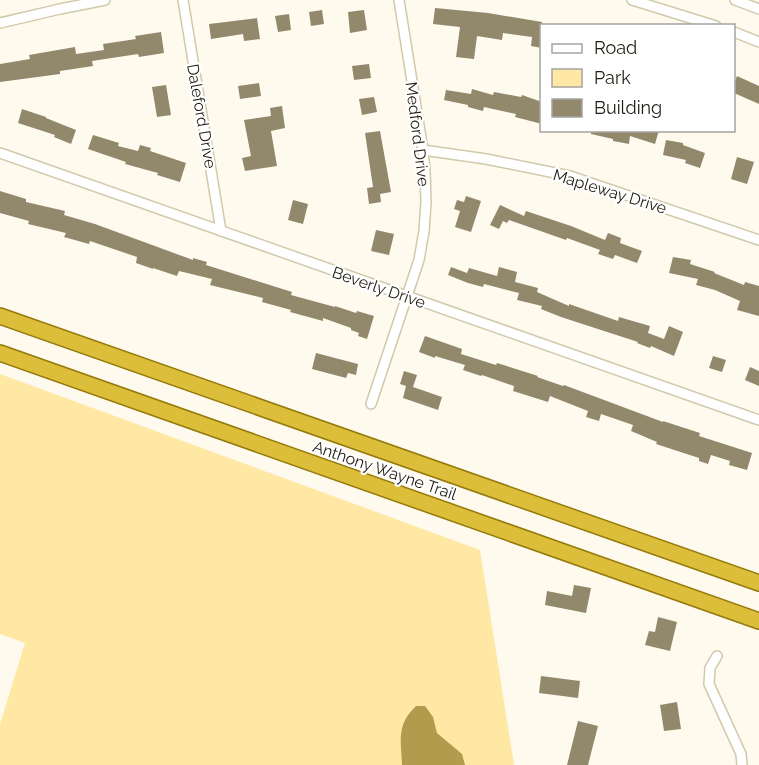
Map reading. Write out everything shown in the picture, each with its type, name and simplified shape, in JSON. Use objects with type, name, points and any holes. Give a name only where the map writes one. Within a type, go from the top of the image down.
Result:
[{"type":"highway","name":"Anthony Wayne Trail","points":[[0,316],[759,583]]},
{"type":"highway","name":"Anthony Wayne Trail","points":[[0,354],[759,621]]},
{"type":"street","points":[[0,23],[105,0]]},
{"type":"street","name":"Daleford Drive","points":[[183,0],[221,231]]},
{"type":"street","name":"Medford Drive","points":[[371,404],[408,297],[419,260],[424,231],[426,202],[423,150],[399,0]]},
{"type":"street","points":[[632,0],[710,24]]},
{"type":"street","points":[[735,0],[759,9]]},
{"type":"street","points":[[735,32],[759,42]]},
{"type":"street","name":"Mapleway Drive","points":[[423,150],[486,159],[570,176],[759,240]]},
{"type":"street","name":"Beverly Drive","points":[[0,153],[759,420]]},
{"type":"street","points":[[717,656],[710,668],[709,684],[741,754],[742,765]]},
{"type":"green space","points":[[0,374],[480,550],[514,765],[0,765],[0,724],[25,643],[0,634]]},
{"type":"shaded area","points":[[416,706],[425,706],[433,717],[437,733],[462,754],[465,765],[402,765],[401,733],[405,720]]},
{"type":"building","points":[[435,8],[488,13],[542,22],[540,24],[540,48],[531,46],[532,37],[503,33],[502,40],[477,36],[474,59],[456,57],[460,27],[433,24]]},
{"type":"building","points":[[322,10],[324,24],[311,26],[309,12]]},
{"type":"building","points":[[364,10],[367,30],[350,33],[348,12]]},
{"type":"building","points":[[289,14],[291,30],[278,32],[275,16]]},
{"type":"building","points":[[257,18],[260,39],[244,41],[243,34],[211,39],[209,24]]},
{"type":"building","points":[[161,32],[164,53],[139,57],[138,54],[92,61],[93,66],[60,71],[60,74],[0,82],[0,64],[30,59],[29,55],[75,47],[76,54],[104,50],[103,44]]},
{"type":"building","points":[[369,64],[371,78],[354,80],[352,66]]},
{"type":"building","points":[[737,76],[759,86],[759,104],[735,93]]},
{"type":"building","points":[[259,83],[261,96],[240,99],[238,86]]},
{"type":"building","points":[[166,85],[171,115],[157,117],[152,87]]},
{"type":"building","points":[[472,89],[493,95],[494,92],[521,97],[522,95],[540,101],[540,123],[515,117],[516,114],[484,107],[483,111],[444,100],[446,90],[471,94]]},
{"type":"building","points":[[374,97],[377,112],[362,115],[359,99]]},
{"type":"building","points":[[282,106],[285,128],[271,131],[277,166],[245,171],[242,158],[251,156],[244,120],[271,116],[270,108]]},
{"type":"building","points":[[22,109],[76,130],[71,144],[54,137],[55,135],[18,123]]},
{"type":"building","points":[[380,131],[391,192],[380,194],[381,202],[369,204],[367,188],[373,187],[365,133]]},
{"type":"building","points":[[591,132],[658,132],[655,144],[630,136],[629,144],[591,134]]},
{"type":"building","points":[[93,135],[119,143],[118,146],[138,151],[140,145],[151,148],[150,151],[186,163],[180,182],[88,149]]},
{"type":"building","points":[[666,140],[683,143],[683,145],[705,153],[700,168],[685,163],[686,160],[663,155]]},
{"type":"building","points":[[737,157],[754,162],[747,184],[731,179]]},
{"type":"building","points":[[0,191],[26,199],[26,202],[65,211],[64,215],[193,260],[193,258],[207,262],[206,265],[292,292],[291,295],[374,316],[367,339],[358,336],[359,333],[351,328],[323,318],[323,321],[290,312],[291,310],[262,302],[263,298],[210,285],[212,279],[179,271],[177,276],[153,269],[136,263],[137,257],[90,241],[89,244],[64,237],[66,233],[28,224],[29,221],[0,213]]},
{"type":"building","points":[[466,196],[481,201],[471,232],[455,227],[460,211],[454,209],[457,200],[464,202]]},
{"type":"building","points":[[293,200],[308,204],[303,224],[288,220]]},
{"type":"building","points":[[500,205],[524,216],[526,211],[605,240],[608,233],[621,238],[620,243],[642,251],[637,263],[615,255],[613,259],[598,254],[600,250],[509,220],[507,223],[503,221],[499,229],[490,225]]},
{"type":"building","points":[[376,230],[394,234],[389,255],[371,251]]},
{"type":"building","points":[[673,257],[691,260],[690,264],[744,285],[745,282],[759,286],[759,316],[737,310],[740,301],[696,285],[698,279],[669,273]]},
{"type":"building","points":[[451,267],[467,273],[469,268],[497,276],[499,267],[517,272],[515,282],[538,288],[537,292],[569,306],[569,304],[618,321],[619,317],[650,326],[648,333],[664,339],[669,326],[683,332],[674,356],[651,346],[650,348],[561,317],[541,309],[542,306],[517,300],[519,293],[484,284],[483,287],[468,283],[448,275]]},
{"type":"building","points":[[425,336],[462,349],[461,354],[538,376],[663,422],[700,433],[699,436],[752,453],[747,470],[729,465],[730,461],[711,455],[708,464],[699,461],[699,458],[656,444],[657,442],[631,431],[633,425],[601,414],[599,421],[586,417],[588,411],[550,396],[548,402],[513,391],[514,386],[463,370],[465,365],[419,352]]},
{"type":"building","points":[[316,353],[358,364],[356,375],[348,373],[346,378],[312,369]]},
{"type":"building","points":[[713,356],[726,360],[722,372],[709,368]]},
{"type":"building","points":[[750,367],[759,371],[759,386],[745,380]]},
{"type":"building","points":[[404,371],[417,375],[413,387],[442,397],[438,410],[403,398],[406,386],[400,384]]},
{"type":"building","points":[[574,585],[591,588],[586,613],[545,605],[547,591],[572,596]]},
{"type":"building","points":[[658,617],[677,622],[670,651],[645,645],[649,631],[655,632]]},
{"type":"building","points":[[541,676],[580,681],[578,698],[539,693]]},
{"type":"building","points":[[677,702],[681,729],[664,731],[660,705]]},
{"type":"building","points":[[578,721],[598,726],[588,765],[567,765]]}]
